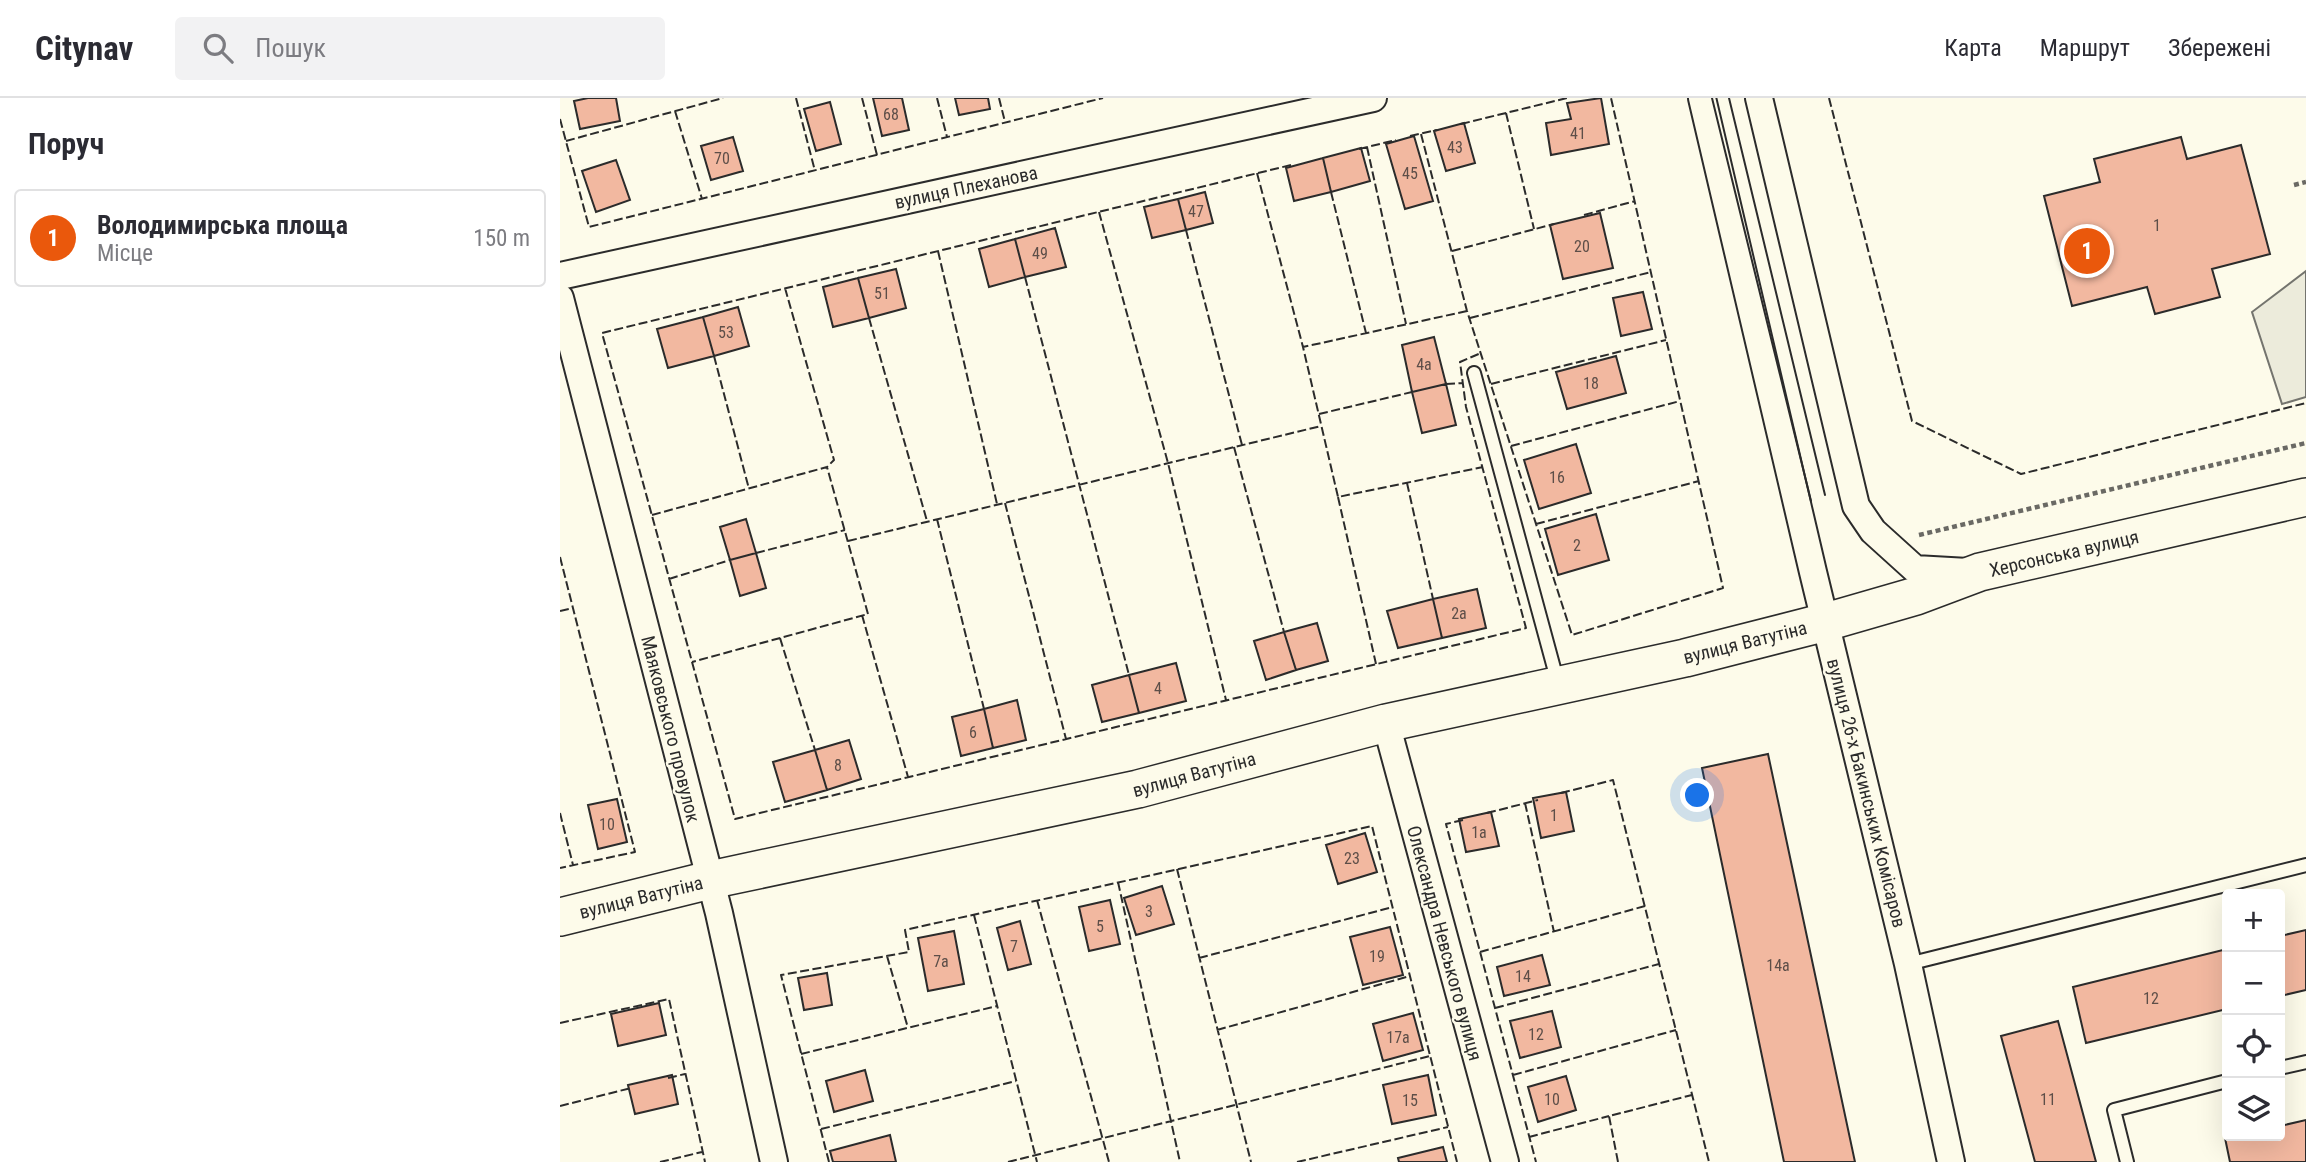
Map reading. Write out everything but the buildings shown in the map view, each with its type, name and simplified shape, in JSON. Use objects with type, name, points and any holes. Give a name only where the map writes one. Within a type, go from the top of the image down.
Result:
[{"type":"street","name":"вулиця Плеханова","points":[[560,276],[1373,98]]},
{"type":"street","name":"вулиця 26-х Бакинських Комісаров","points":[[1702,98],[1908,964],[1951,1162]]},
{"type":"street","points":[[1759,98],[1856,506],[1873,531],[1915,569],[1980,572]]},
{"type":"street","name":"Маяковського провулок","points":[[560,298],[710,880],[774,1162]]},
{"type":"street","name":"Херсонська вулиця","points":[[1826,622],[1916,596],[1980,572],[2306,497]]},
{"type":"street","name":"вулиця Ватутіна","points":[[560,917],[710,880],[1138,789],[1386,723],[1685,657],[1826,622]]},
{"type":"street","name":"Олександра Невського вулиця","points":[[1386,723],[1505,1162]]},
{"type":"lane","points":[[1474,373],[1559,685]]},
{"type":"lane","points":[[1908,964],[2306,865]]},
{"type":"lane","points":[[2285,1067],[2306,1062]]},
{"type":"lane","points":[[2127,1162],[2114,1110],[2222,1082]]},
{"type":"path","points":[[2294,185],[2306,182]]},
{"type":"path","points":[[1886,542],[2306,443]]},
{"type":"shaded area","points":[[2306,271],[2306,397],[2282,404],[2252,312]]},
{"type":"tram line","points":[[1712,98],[1811,501]]},
{"type":"tram line","points":[[1729,98],[1825,495]]},
{"type":"fence","points":[[566,141],[723,98]]},
{"type":"fence","points":[[796,98],[815,171]]},
{"type":"fence","points":[[862,98],[877,155]]},
{"type":"fence","points":[[937,98],[947,137]]},
{"type":"fence","points":[[999,98],[1005,122]]},
{"type":"fence","points":[[560,119],[589,227],[1103,98]]},
{"type":"fence","points":[[1461,124],[1567,98]]},
{"type":"fence","points":[[1421,134],[1467,311],[1572,635],[1723,588],[1611,98]]},
{"type":"fence","points":[[1829,98],[1912,421],[2021,474],[2306,403]]},
{"type":"fence","points":[[675,111],[702,199]]},
{"type":"fence","points":[[1506,113],[1534,229]]},
{"type":"fence","points":[[1410,136],[1437,130]]},
{"type":"fence","points":[[1359,149],[1396,140]]},
{"type":"fence","points":[[1367,147],[1406,324]]},
{"type":"fence","points":[[1291,165],[602,333],[735,819],[1526,628],[1466,407],[1460,362],[1481,353]]},
{"type":"fence","points":[[1257,173],[1303,347]]},
{"type":"fence","points":[[1331,192],[1366,333]]},
{"type":"fence","points":[[1584,215],[1635,201]]},
{"type":"fence","points":[[1099,212],[1168,463],[1226,700]]},
{"type":"fence","points":[[1452,251],[1554,224]]},
{"type":"fence","points":[[1186,230],[1242,445]]},
{"type":"fence","points":[[938,251],[997,504]]},
{"type":"fence","points":[[1470,318],[1651,272]]},
{"type":"fence","points":[[1025,277],[1129,675]]},
{"type":"fence","points":[[785,288],[834,460],[827,467]]},
{"type":"fence","points":[[1467,311],[1303,347],[1338,497],[1483,467]]},
{"type":"fence","points":[[869,318],[927,521]]},
{"type":"fence","points":[[1491,384],[1666,340]]},
{"type":"fence","points":[[714,356],[749,489]]},
{"type":"fence","points":[[1446,384],[1463,383]]},
{"type":"fence","points":[[1319,414],[1412,392]]},
{"type":"fence","points":[[1511,446],[1680,401]]},
{"type":"fence","points":[[848,541],[1321,426]]},
{"type":"fence","points":[[1234,447],[1284,632]]},
{"type":"fence","points":[[652,515],[827,467],[868,614],[692,662]]},
{"type":"fence","points":[[1536,524],[1699,481]]},
{"type":"fence","points":[[1407,483],[1433,599]]},
{"type":"fence","points":[[1338,497],[1376,664]]},
{"type":"fence","points":[[1005,503],[1066,739]]},
{"type":"fence","points":[[937,519],[984,709]]},
{"type":"fence","points":[[756,553],[845,530]]},
{"type":"fence","points":[[560,557],[635,852],[560,868]]},
{"type":"fence","points":[[669,579],[730,560]]},
{"type":"fence","points":[[560,611],[573,608]]},
{"type":"fence","points":[[862,615],[908,777]]},
{"type":"fence","points":[[780,638],[815,750]]},
{"type":"fence","points":[[1561,793],[1613,780],[1709,1162]]},
{"type":"fence","points":[[1487,813],[1538,800]]},
{"type":"fence","points":[[1525,803],[1554,932]]},
{"type":"fence","points":[[560,813],[573,865]]},
{"type":"fence","points":[[1463,820],[1446,824],[1536,1162]]},
{"type":"fence","points":[[829,1162],[781,975],[909,952],[905,930],[1372,826],[1457,1162]]},
{"type":"fence","points":[[1177,869],[1251,1162]]},
{"type":"fence","points":[[1118,882],[1180,1162]]},
{"type":"fence","points":[[1037,900],[1109,1162]]},
{"type":"fence","points":[[1480,952],[1645,906]]},
{"type":"fence","points":[[1199,958],[1393,907]]},
{"type":"fence","points":[[974,915],[1037,1162]]},
{"type":"fence","points":[[887,956],[908,1028]]},
{"type":"fence","points":[[1495,1008],[1659,964]]},
{"type":"fence","points":[[1217,1030],[1410,976]]},
{"type":"fence","points":[[560,1023],[669,999],[705,1162]]},
{"type":"fence","points":[[801,1054],[997,1006]]},
{"type":"fence","points":[[1513,1075],[1676,1030]]},
{"type":"fence","points":[[1008,1162],[1430,1056]]},
{"type":"fence","points":[[668,1078],[685,1074]]},
{"type":"fence","points":[[821,1129],[1016,1081]]},
{"type":"fence","points":[[560,1106],[631,1088]]},
{"type":"fence","points":[[1618,1162],[1609,1116],[1692,1095]]},
{"type":"fence","points":[[1529,1137],[1609,1116]]},
{"type":"fence","points":[[1297,1162],[1448,1127]]},
{"type":"fence","points":[[660,1162],[702,1152]]},
{"type":"place","name":"Володимирська площа","points":[[2087,251]]}]
